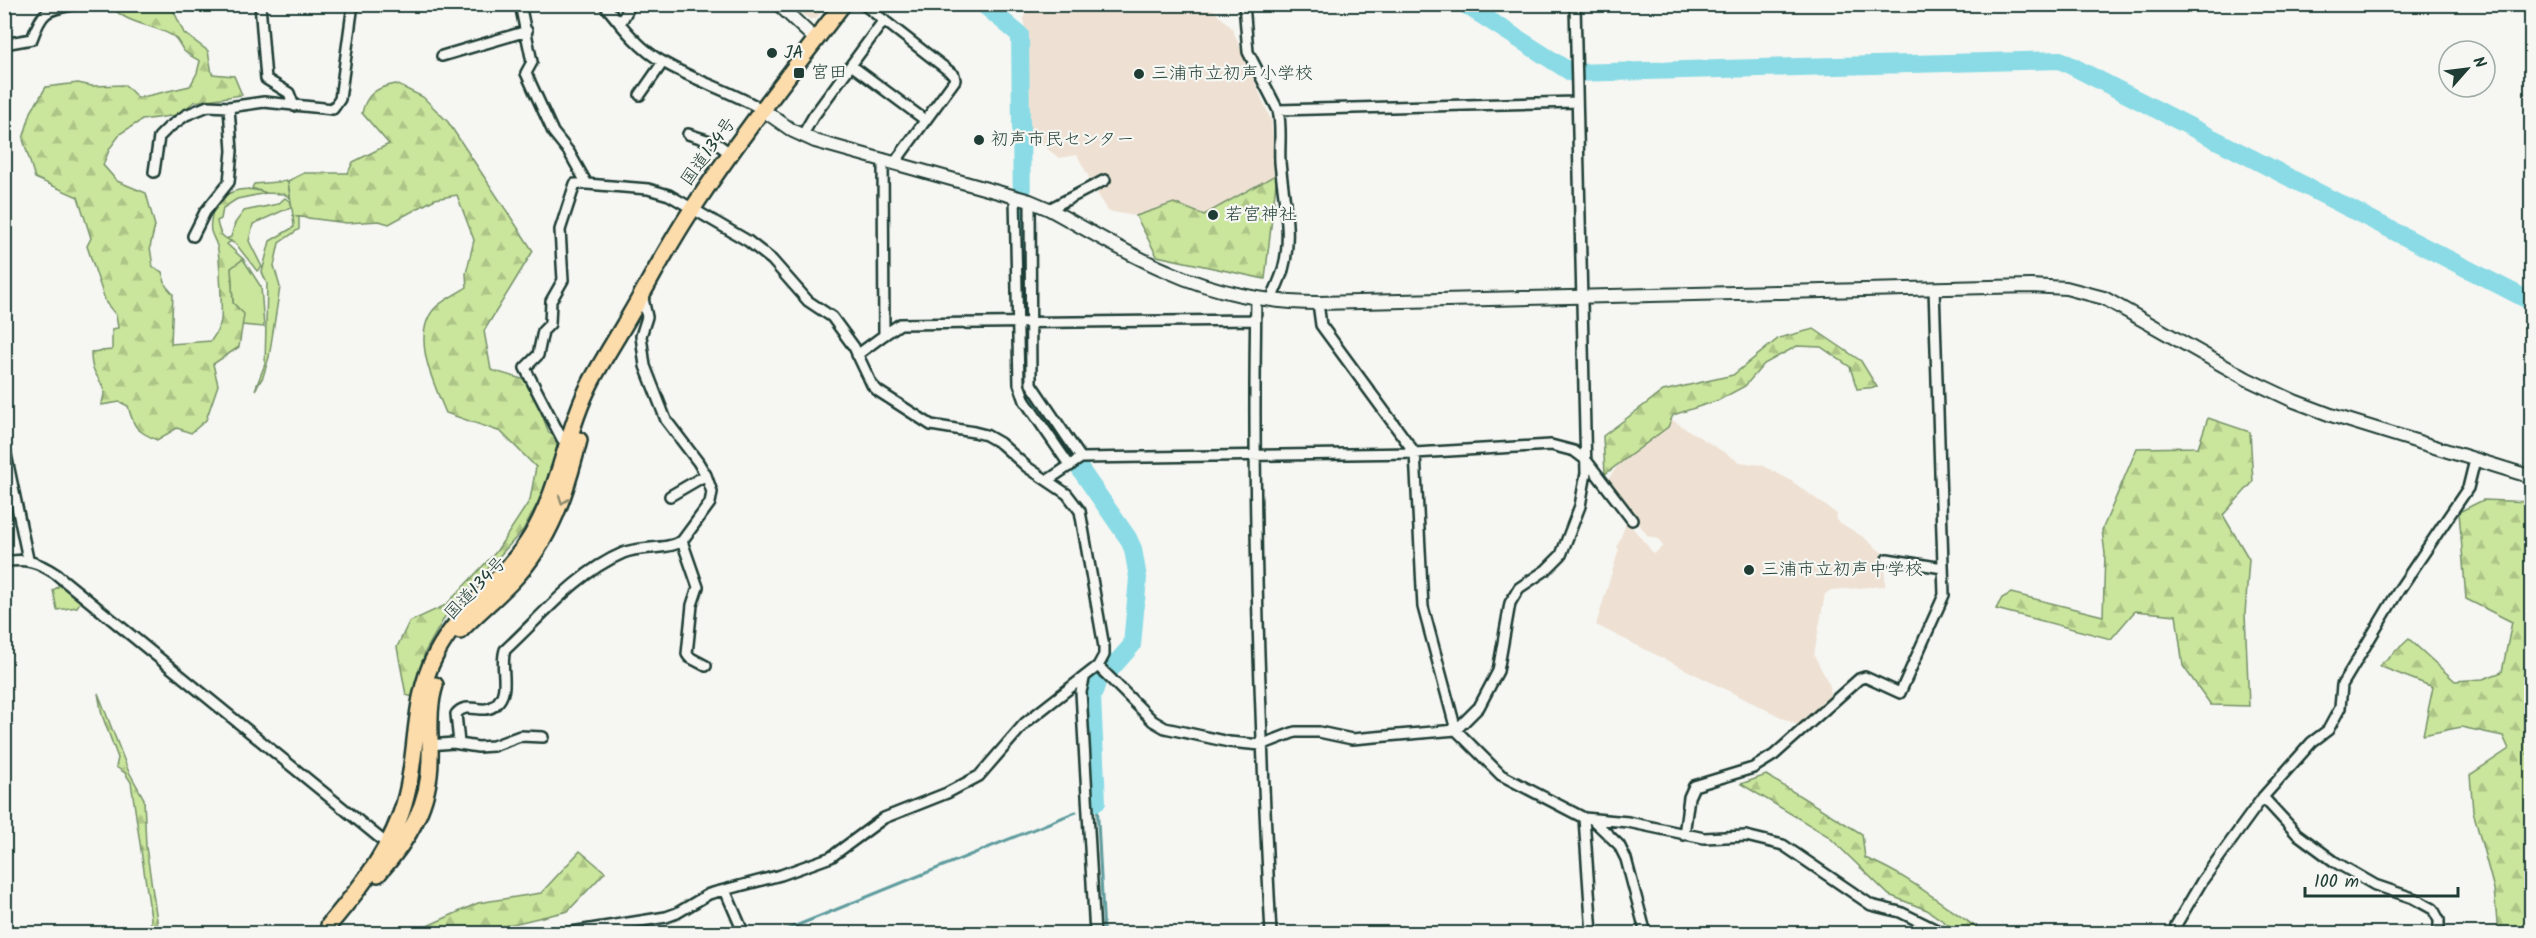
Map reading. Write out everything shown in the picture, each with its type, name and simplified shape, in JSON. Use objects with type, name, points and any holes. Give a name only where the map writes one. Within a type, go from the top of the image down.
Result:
[{"type":"highway","name":"国道134号","points":[[324,929],[366,880],[399,818],[411,774],[419,709],[433,659],[449,630],[507,567],[532,535],[556,483],[568,443],[592,381],[642,294],[693,208],[843,4]]},
{"type":"highway","name":"国道134号","points":[[324,929],[348,909],[412,830],[423,806],[430,753],[431,696],[445,658],[458,635],[515,579],[542,543],[556,519],[567,487],[584,416],[602,364]]},
{"type":"highway","points":[[385,866],[389,856],[387,844],[398,841],[407,827],[430,753],[420,754],[409,799],[399,818]]},
{"type":"street","points":[[4,44],[32,39],[39,18],[48,10],[77,4]]},
{"type":"street","points":[[260,4],[266,79],[289,93],[294,106]]},
{"type":"street","points":[[154,172],[159,138],[186,115],[208,106],[264,102],[333,109],[340,99],[353,4]]},
{"type":"street","points":[[520,4],[532,62],[526,73],[553,132],[569,152],[586,184]]},
{"type":"street","points":[[604,4],[641,46],[663,62],[744,99],[802,136],[1022,199],[1049,209],[1185,279],[1256,298],[1318,303],[2049,286],[2085,292],[2132,313],[2247,379],[2294,401],[2340,418],[2532,477]]},
{"type":"street","points":[[620,24],[631,4]]},
{"type":"street","points":[[778,4],[816,40]]},
{"type":"street","points":[[863,4],[954,75],[955,80],[925,120],[889,160],[884,334]]},
{"type":"street","points":[[1244,4],[1248,52],[1278,110],[1281,121],[1280,160],[1287,214],[1287,246],[1283,270],[1271,300]]},
{"type":"street","points":[[1098,666],[1142,712],[1165,728],[1229,742],[1261,746],[1295,732],[1319,732],[1352,739],[1456,730],[1479,707],[1498,671],[1510,603],[1519,588],[1546,570],[1561,555],[1580,506],[1586,460],[1575,4]]},
{"type":"street","points":[[802,136],[885,20]]},
{"type":"street","points":[[442,56],[527,31]]},
{"type":"street","points":[[640,94],[663,62]]},
{"type":"street","points":[[851,65],[925,120]]},
{"type":"street","points":[[1278,110],[1576,102]]},
{"type":"street","points":[[193,236],[205,212],[230,182],[232,151],[229,106]]},
{"type":"street","points":[[688,134],[716,143],[731,154]]},
{"type":"street","points":[[1049,209],[1105,180]]},
{"type":"street","points":[[559,933],[666,917],[709,894],[781,875],[831,856],[884,818],[947,793],[978,776],[1025,723],[1084,679],[1098,666],[1104,655],[1080,511],[1068,494],[1027,467],[1000,443],[986,435],[931,425],[872,385],[857,355],[832,317],[808,301],[762,251],[669,195],[648,189],[575,184],[568,201],[560,230],[563,280],[551,301],[550,324],[543,331],[538,355],[525,368],[562,439],[568,443]]},
{"type":"street","points":[[1022,199],[1024,323],[1031,384],[1075,462]]},
{"type":"street","points":[[1022,199],[1024,323]]},
{"type":"street","points":[[1684,835],[1689,797],[1694,786],[1753,768],[1774,755],[1859,678],[1865,678],[1900,693],[1944,595],[1935,288]]},
{"type":"street","points":[[459,743],[456,714],[460,708],[487,710],[501,697],[505,685],[505,650],[585,574],[625,552],[675,545],[682,541],[710,503],[712,492],[706,475],[666,420],[645,366],[641,336],[647,317],[642,294]]},
{"type":"street","points":[[1256,298],[1255,455],[1261,746],[1271,933]]},
{"type":"street","points":[[1318,303],[1321,325],[1415,453],[1423,607],[1456,730],[1502,775],[1588,819],[1619,845],[1626,859],[1646,933]]},
{"type":"street","points":[[857,355],[900,324],[1255,320]]},
{"type":"street","points":[[4,444],[28,559]]},
{"type":"street","points":[[1048,480],[1075,462],[1255,455],[1415,453],[1551,445],[1574,451],[1586,460],[1632,520]]},
{"type":"street","points":[[2176,925],[2202,881],[2263,797],[2312,742],[2328,730],[2340,708],[2343,684],[2400,590],[2468,488],[2475,460]]},
{"type":"street","points":[[670,496],[706,475]]},
{"type":"street","points":[[682,541],[698,587],[692,605],[687,654],[706,666]]},
{"type":"street","points":[[4,562],[28,559],[40,563],[56,574],[387,844]]},
{"type":"street","points":[[1887,560],[1943,568]]},
{"type":"street","points":[[1084,679],[1081,692],[1095,933]]},
{"type":"street","points":[[430,753],[437,743],[459,743],[478,747],[493,746],[520,736],[543,738]]},
{"type":"street","points":[[2263,797],[2297,834],[2335,862],[2375,885],[2413,898],[2433,909],[2439,920],[2439,933]]},
{"type":"street","points":[[1588,819],[1628,822],[1704,838],[1746,836],[1783,845],[1871,905],[1900,912],[1946,933]]},
{"type":"street","points":[[1588,819],[1592,933]]},
{"type":"street","points":[[726,890],[744,933]]},
{"type":"shaded area","points":[[793,5],[826,5],[816,19],[809,19]]},
{"type":"shaded area","name":"三浦市立初声小学校","points":[[1033,5],[1208,5],[1232,28],[1271,120],[1277,174],[1204,215],[1174,203],[1136,216],[1107,211],[1077,155],[1059,158],[1027,133],[1024,16]]},
{"type":"shaded area","name":"三浦市立初声中学校","points":[[1669,418],[1740,462],[1762,465],[1790,480],[1837,514],[1836,520],[1863,537],[1885,555],[1885,586],[1831,590],[1825,594],[1814,655],[1830,686],[1831,696],[1797,725],[1596,625],[1619,549],[1617,547],[1627,521],[1654,554],[1663,546],[1658,539],[1648,536],[1609,484],[1608,479],[1625,455]]},
{"type":"green space","points":[[111,5],[171,5],[184,33],[208,51],[212,74],[234,76],[242,95],[194,102],[177,115],[142,120],[121,133],[110,148],[103,165],[117,181],[146,193],[155,226],[150,247],[153,267],[162,272],[166,286],[173,294],[171,344],[211,341],[220,325],[219,260],[217,246],[211,232],[213,211],[217,203],[223,197],[239,190],[257,190],[266,193],[237,199],[223,208],[221,219],[217,221],[221,234],[231,241],[227,244],[243,259],[231,268],[233,303],[244,314],[239,347],[213,364],[218,385],[206,420],[191,433],[177,428],[157,440],[137,428],[128,406],[120,402],[101,405],[104,389],[92,366],[91,352],[112,350],[112,329],[118,328],[116,315],[106,303],[87,246],[91,238],[78,197],[35,178],[23,139],[31,112],[46,87],[78,83],[92,86],[125,85],[138,98],[190,86],[200,61],[184,51],[173,36],[123,16]]},
{"type":"green space","points":[[396,84],[423,97],[448,122],[533,251],[484,331],[491,370],[529,381],[549,433],[559,438],[549,482],[523,530],[446,615],[425,652],[413,697],[406,695],[397,647],[409,622],[446,605],[496,552],[530,500],[536,467],[501,432],[446,413],[430,374],[424,345],[424,331],[428,318],[436,307],[467,287],[466,274],[474,240],[457,195],[435,199],[389,224],[379,221],[347,223],[293,216],[288,181],[304,173],[348,173],[353,162],[389,144],[362,113],[366,101],[373,92]]},
{"type":"green space","points":[[1277,174],[1265,279],[1157,256],[1136,216],[1174,203],[1204,215]]},
{"type":"green space","points":[[288,181],[290,198],[284,194],[266,193],[252,188],[254,184]]},
{"type":"green space","points":[[285,198],[291,202],[291,207],[253,224],[249,241],[262,267],[257,271],[236,244],[225,239],[231,237],[235,223],[244,211],[278,204]]},
{"type":"green space","points":[[293,216],[299,217],[299,229],[279,243],[274,266],[280,287],[269,357],[263,377],[255,390],[265,364],[267,284],[262,272],[270,241],[294,227]]},
{"type":"green space","points":[[243,259],[261,287],[264,327],[242,325],[243,314],[233,303],[231,268]]},
{"type":"green space","points":[[1814,329],[1861,361],[1877,387],[1857,389],[1850,367],[1821,347],[1797,346],[1764,364],[1745,386],[1719,400],[1673,415],[1668,427],[1605,474],[1603,436],[1663,391],[1733,375],[1779,338]]},
{"type":"green space","points":[[2208,418],[2250,432],[2253,482],[2223,515],[2249,559],[2245,614],[2249,706],[2211,705],[2183,666],[2176,615],[2135,611],[2111,639],[1996,609],[2002,598],[2011,593],[2103,616],[2105,554],[2102,530],[2137,448],[2198,447]]},
{"type":"green space","points":[[2483,500],[2531,502],[2532,741],[2527,754],[2532,755],[2531,933],[2498,933],[2494,889],[2473,811],[2470,775],[2509,749],[2503,736],[2461,727],[2423,735],[2433,687],[2379,666],[2409,639],[2455,681],[2483,679],[2502,672],[2512,622],[2466,599],[2459,512]]},
{"type":"green space","points":[[58,582],[82,599],[77,607],[57,610],[53,590],[58,587]]},
{"type":"green space","points":[[98,693],[128,770],[144,799],[146,847],[158,927],[150,933],[151,918],[131,782],[125,773],[116,767],[118,758],[102,715]]},
{"type":"green space","points":[[1766,775],[1862,834],[1865,858],[1897,873],[1985,933],[1960,933],[1927,910],[1889,895],[1828,836],[1741,784]]},
{"type":"green space","points":[[580,851],[605,872],[568,911],[475,933],[412,933],[478,903],[541,893]]},
{"type":"water","points":[[977,5],[990,7],[1001,13],[1021,33],[1019,38]]},
{"type":"waterway","points":[[983,4],[1020,35],[1024,384],[1030,397],[1128,538],[1133,549],[1138,578],[1132,645],[1110,670]]},
{"type":"waterway","points":[[1464,4],[1572,73],[2060,60],[2532,302]]},
{"type":"waterway","points":[[1097,683],[1092,697],[1097,802]]},
{"type":"waterway","points":[[1094,803],[1097,802],[1104,934]]},
{"type":"waterway","points":[[776,934],[1076,812]]},
{"type":"place","name":"JA","points":[[772,53]]},
{"type":"place","name":"宮田","points":[[799,73]]},
{"type":"place","name":"三浦市立初声小学校","points":[[1139,74]]},
{"type":"place","name":"初声市民センター","points":[[979,140]]},
{"type":"place","name":"若宮神社","points":[[1213,215]]},
{"type":"place","name":"三浦市立初声中学校","points":[[1749,570]]}]
